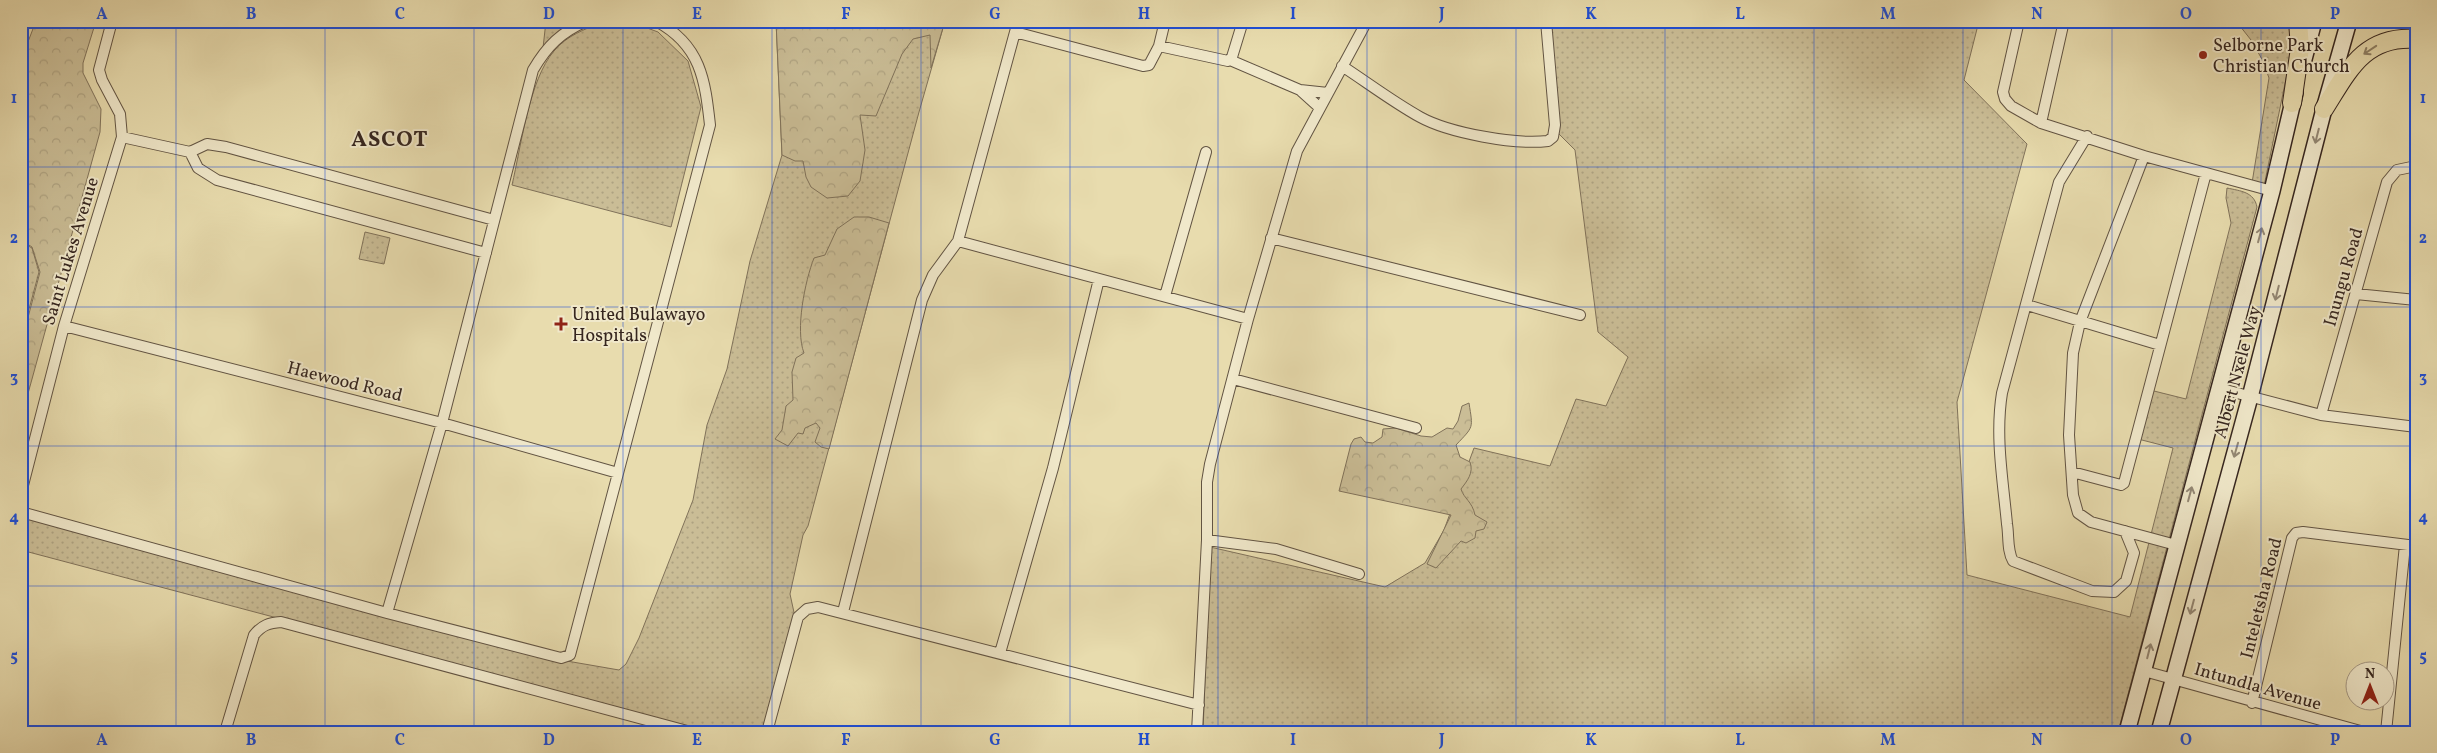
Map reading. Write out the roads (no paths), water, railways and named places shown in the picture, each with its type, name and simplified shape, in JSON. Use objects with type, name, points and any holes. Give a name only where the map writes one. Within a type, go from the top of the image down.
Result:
[{"type":"highway","points":[[2292,103],[2300,48],[2298,21]]},
{"type":"highway","points":[[2324,109],[2348,70],[2366,51],[2383,41],[2404,38],[2416,39]]},
{"type":"main road","name":"Albert Nxele Way","points":[[2127,732],[2272,191],[2292,103],[2314,21]]},
{"type":"main road","name":"Albert Nxele Way","points":[[2159,732],[2250,398],[2324,109],[2349,21]]},
{"type":"street","name":"Saint Lukes Avenue","points":[[21,493],[64,326],[122,137],[120,114],[102,80],[100,70],[112,21]]},
{"type":"street","points":[[388,613],[442,423],[533,70],[544,50],[560,35],[587,21]]},
{"type":"street","points":[[21,512],[388,613],[566,658],[572,650],[710,125],[701,68],[686,46],[666,26],[656,21]]},
{"type":"street","points":[[843,612],[922,300],[933,275],[958,241],[1018,21]]},
{"type":"street","points":[[1015,32],[1138,66],[1149,65],[1159,46],[1165,21]]},
{"type":"street","points":[[1230,60],[1243,21]]},
{"type":"street","points":[[1197,732],[1209,471],[1248,319],[1297,151],[1367,21]]},
{"type":"street","points":[[1342,66],[1421,118],[1452,129],[1492,137],[1527,142],[1548,141],[1553,137],[1555,126],[1546,21]]},
{"type":"street","points":[[2019,21],[2003,94],[2015,110],[2041,123],[2087,136],[2144,156],[2272,191]]},
{"type":"street","points":[[2041,123],[2064,21]]},
{"type":"street","points":[[1159,46],[1223,62],[1230,60],[1300,90],[1328,93]]},
{"type":"street","points":[[1300,90],[1320,108]]},
{"type":"street","points":[[2087,136],[2059,182],[2002,393],[2000,411],[2001,467],[2011,559],[2018,564],[2092,591],[2114,592],[2126,581],[2134,553],[2125,531]]},
{"type":"street","points":[[122,137],[190,152],[207,144],[226,147],[494,220]]},
{"type":"street","points":[[190,152],[198,168],[217,180],[486,253]]},
{"type":"street","points":[[1165,296],[1206,152]]},
{"type":"street","points":[[2144,156],[2080,322],[2073,352],[2070,394],[2073,495],[2078,513],[2091,522],[2176,545]]},
{"type":"street","name":"Inungu Road","points":[[2321,415],[2387,182],[2397,170],[2403,167],[2416,166]]},
{"type":"street","points":[[2072,472],[2121,485],[2124,484],[2206,173]]},
{"type":"street","points":[[1271,238],[1580,315]]},
{"type":"street","points":[[958,241],[1248,319]]},
{"type":"street","points":[[1000,653],[1053,468],[1099,279]]},
{"type":"street","points":[[2356,294],[2416,300]]},
{"type":"street","points":[[2027,305],[2160,345]]},
{"type":"street","name":"Haewood Road","points":[[64,326],[442,423],[618,473]]},
{"type":"street","points":[[1232,379],[1416,428]]},
{"type":"street","points":[[2218,388],[2250,398],[2321,415],[2416,427]]},
{"type":"street","name":"Inteletsha Road","points":[[2252,702],[2294,535],[2303,532],[2411,546]]},
{"type":"street","points":[[1207,540],[1276,549],[1359,574]]},
{"type":"street","points":[[2386,732],[2411,546]]},
{"type":"street","points":[[767,732],[798,616],[807,610],[818,607],[1199,705]]},
{"type":"street","points":[[224,732],[254,635],[260,628],[269,623],[281,622],[691,732]]},
{"type":"street","name":"Intundla Avenue","points":[[2144,671],[2364,732]]},
{"type":"place","name":"Selborne Park Christian Church","points":[[2203,55]]},
{"type":"place","name":"United Bulawayo Hospitals","points":[[561,324]]},
{"type":"district","name":"ASCOT","points":[[390,138]]}]
